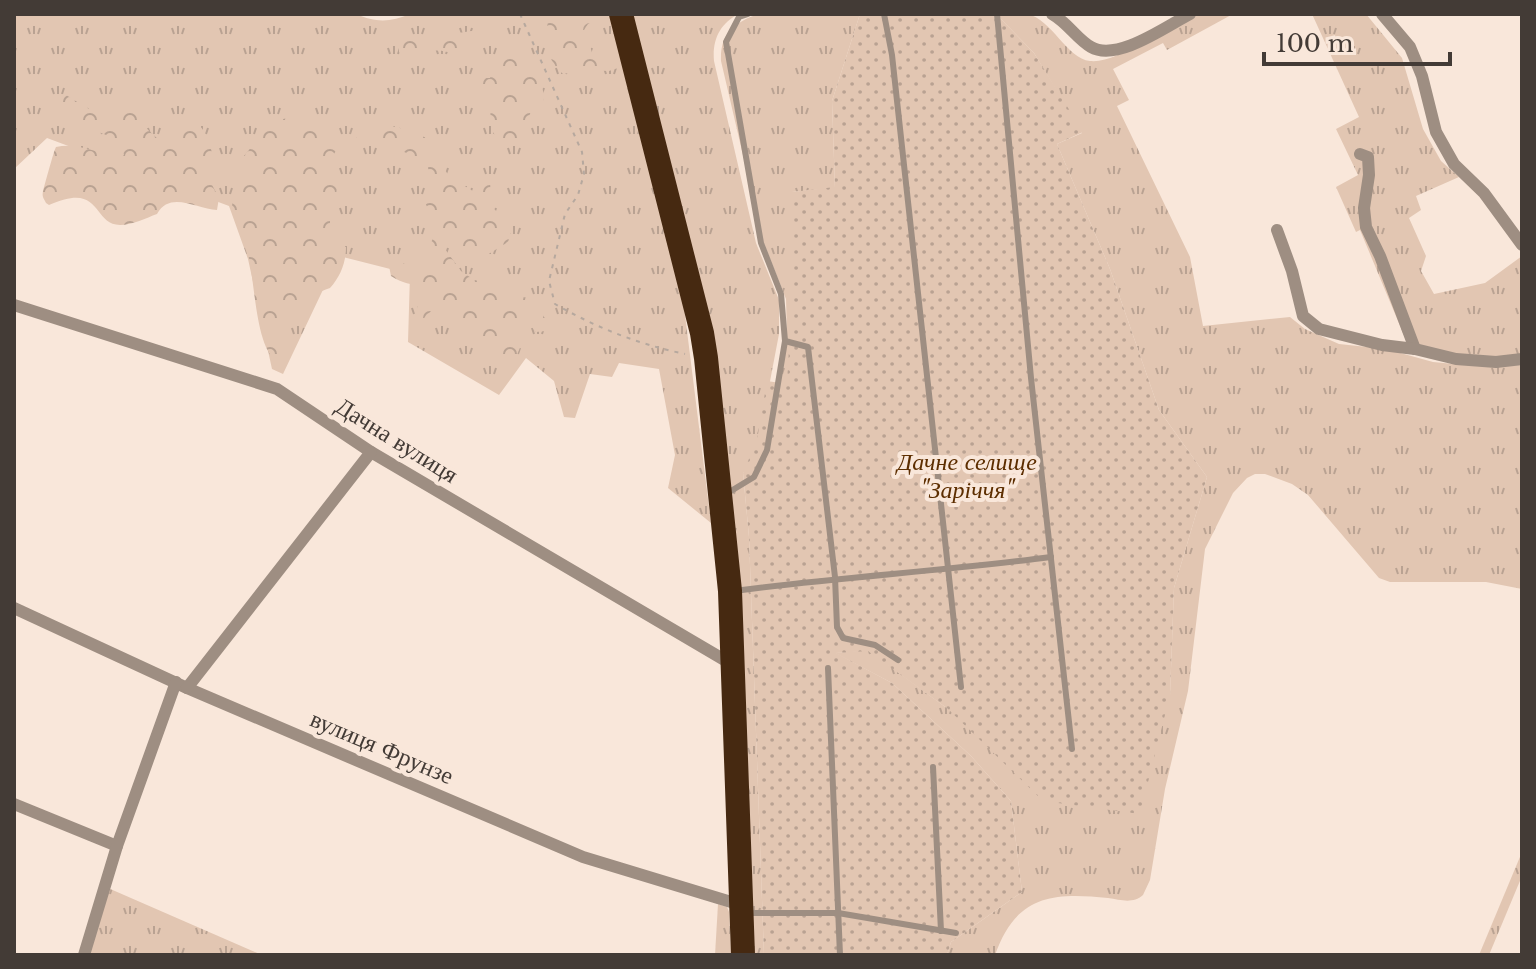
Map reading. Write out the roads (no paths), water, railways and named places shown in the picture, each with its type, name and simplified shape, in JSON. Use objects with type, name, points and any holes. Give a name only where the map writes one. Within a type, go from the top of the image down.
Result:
[{"type":"highway","points":[[621,14],[706,358],[730,591],[743,955]]},
{"type":"street","points":[[1052,14],[1067,23],[1086,45],[1099,51],[1119,50],[1190,14]]},
{"type":"street","points":[[1382,14],[1410,47],[1422,76],[1436,132],[1454,164],[1484,193],[1522,245]]},
{"type":"street","points":[[1360,154],[1368,157],[1369,175],[1364,208],[1366,227],[1415,349]]},
{"type":"street","points":[[1277,230],[1292,271],[1303,316],[1319,329],[1456,359],[1496,362],[1522,359]]},
{"type":"street","name":"Дачна вулиця","points":[[14,305],[277,389],[371,452],[733,665]]},
{"type":"street","points":[[84,955],[117,846],[181,685],[371,452]]},
{"type":"street","name":"вулиця Фрунзе","points":[[14,608],[181,685],[583,857],[742,909]]},
{"type":"street","points":[[14,804],[117,846]]},
{"type":"lane","points":[[722,497],[754,477],[767,450],[785,341],[781,294],[761,243],[726,42],[739,17],[748,14]]},
{"type":"lane","points":[[884,14],[892,55],[961,687]]},
{"type":"lane","points":[[997,14],[1008,152],[1072,749]]},
{"type":"lane","points":[[785,341],[808,347],[835,577],[837,627],[843,638],[875,645],[898,660]]},
{"type":"lane","points":[[730,591],[835,577],[948,569],[1051,557]]},
{"type":"lane","points":[[828,668],[840,955]]},
{"type":"lane","points":[[933,767],[941,931]]},
{"type":"lane","points":[[742,909],[838,913],[956,933]]},
{"type":"park label","name":"Дачне селище \"Заріччя\"","points":[[967,475]]}]
